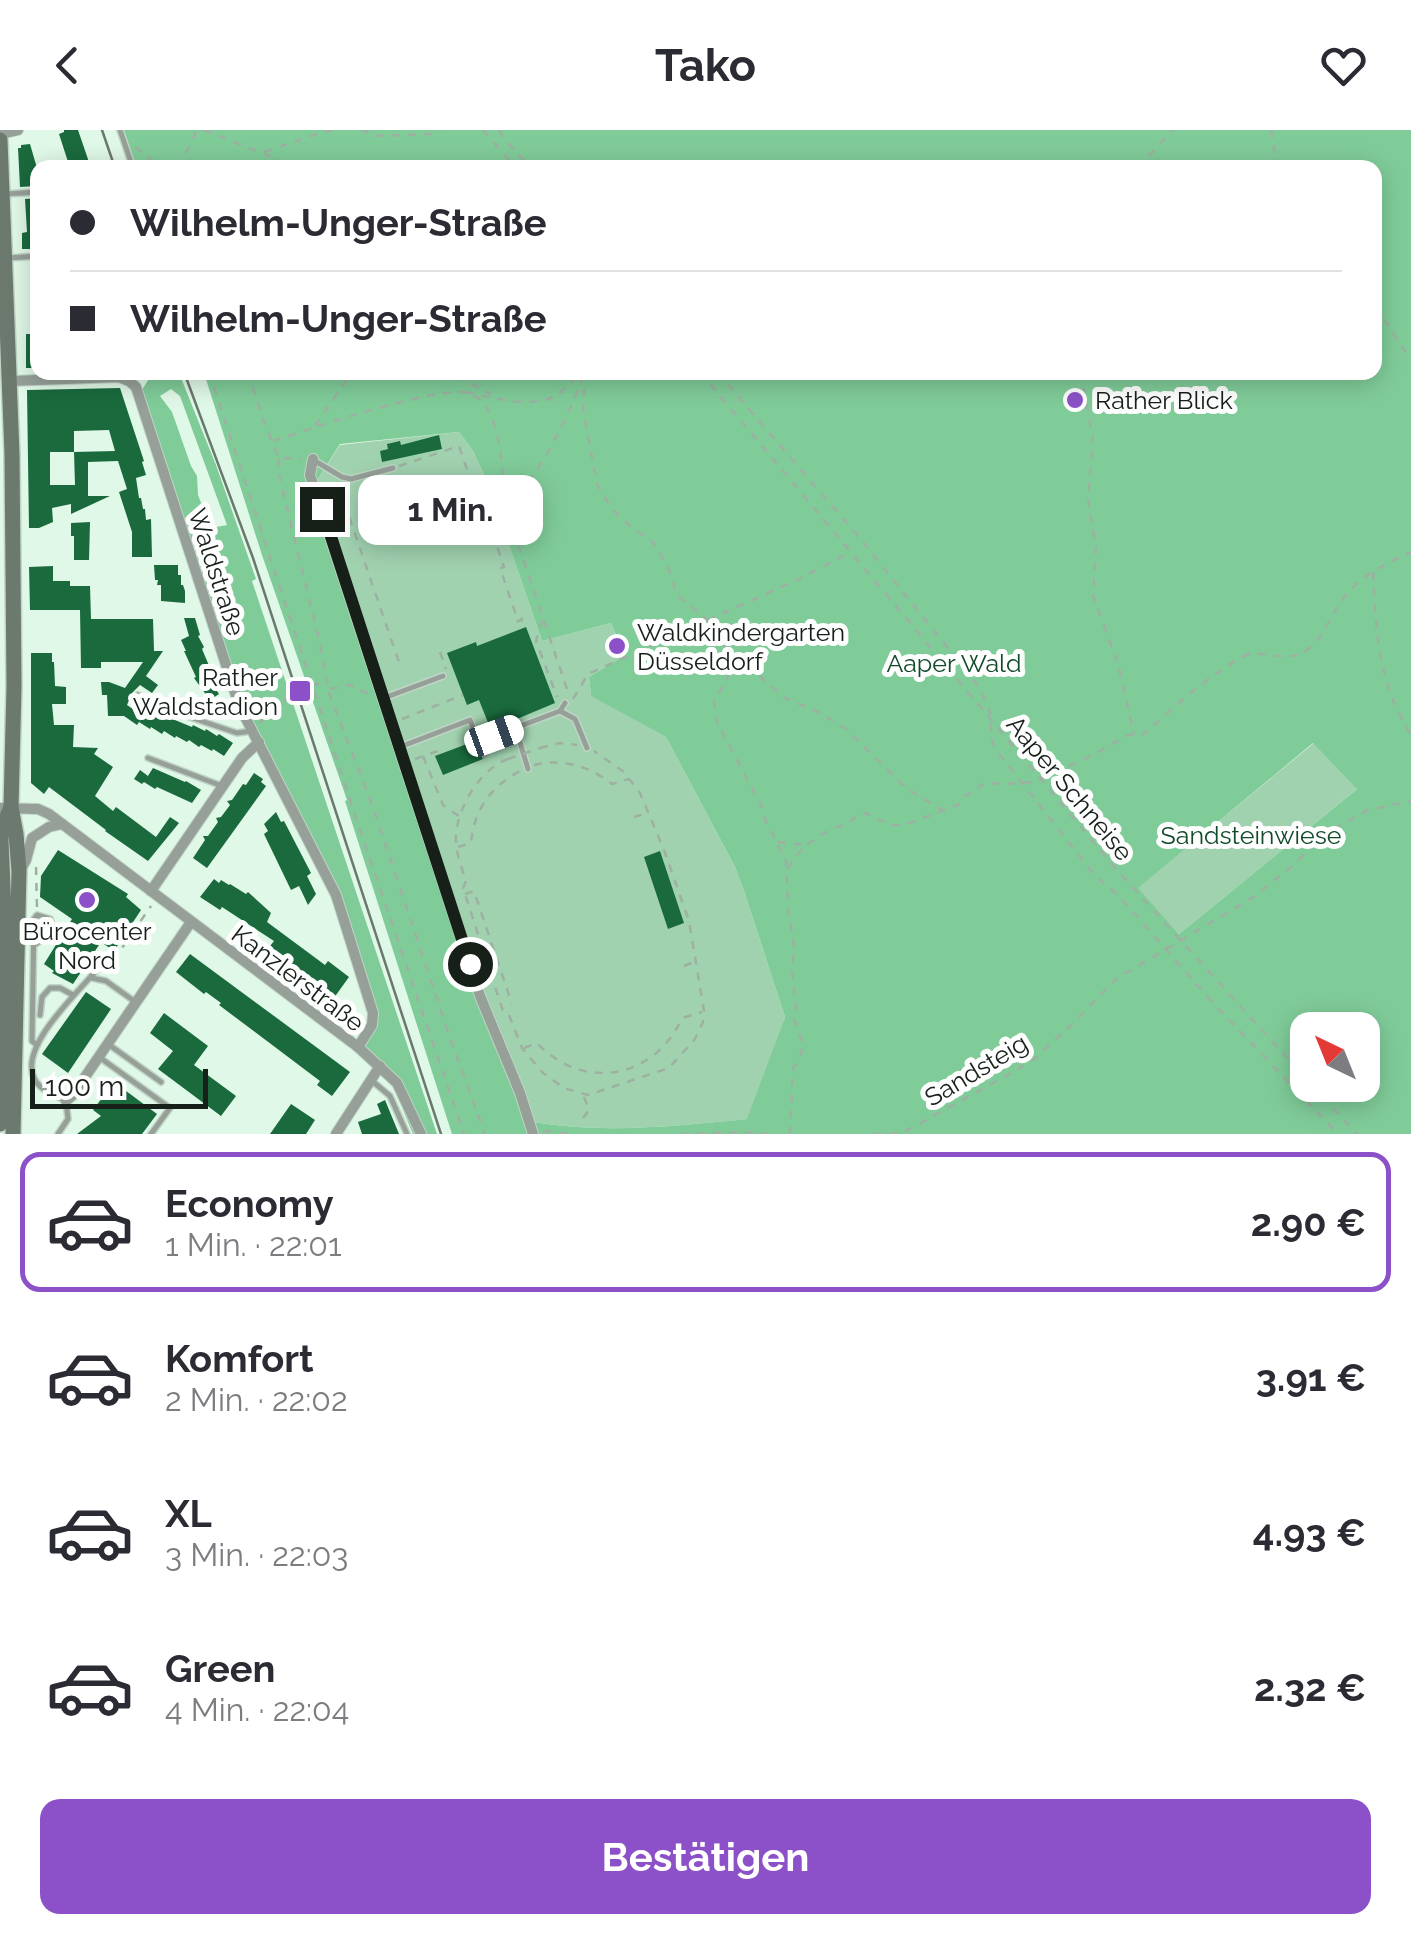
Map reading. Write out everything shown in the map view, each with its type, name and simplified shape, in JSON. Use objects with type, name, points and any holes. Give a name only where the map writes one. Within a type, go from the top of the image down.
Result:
[{"type":"main road","points":[[0,142],[14,687],[4,811],[16,834],[8,874],[13,1134]]},
{"type":"main road","points":[[0,1124],[12,981]]},
{"type":"street","points":[[0,142],[18,130]]},
{"type":"street","name":"Waldstraße","points":[[126,380],[136,387],[240,705],[336,895],[373,1014],[372,1025],[358,1047]]},
{"type":"street","points":[[313,459],[310,475],[378,697],[392,724],[480,996],[532,1132]]},
{"type":"street","points":[[154,894],[256,733]]},
{"type":"street","name":"Kanzlerstraße","points":[[4,811],[43,811],[358,1047],[398,1083],[421,1134]]},
{"type":"street","points":[[8,874],[26,860],[32,838],[62,824]]},
{"type":"street","points":[[66,1101],[191,922]]},
{"type":"street","points":[[336,1134],[380,1066]]},
{"type":"lane","points":[[120,130],[130,160]]},
{"type":"lane","points":[[2,194],[30,192]]},
{"type":"lane","points":[[5,258],[30,256]]},
{"type":"lane","points":[[313,459],[352,479],[393,468]]},
{"type":"lane","points":[[378,697],[443,676]]},
{"type":"lane","points":[[138,695],[154,705],[236,732],[256,733]]},
{"type":"lane","points":[[400,747],[470,720],[475,733],[484,740],[560,711],[565,703]]},
{"type":"lane","points":[[560,711],[576,719],[588,748]]},
{"type":"lane","points":[[516,728],[528,768]]},
{"type":"lane","points":[[148,758],[222,786]]},
{"type":"lane","points":[[34,945],[46,938],[52,926],[50,919],[37,915],[34,919],[32,1041],[38,1045]]},
{"type":"lane","points":[[58,1134],[68,1119],[66,1101],[35,1081],[32,1064],[38,1045],[73,995],[105,960]]},
{"type":"lane","points":[[92,978],[106,981],[136,1002]]},
{"type":"lane","points":[[40,1015],[42,997],[50,988],[73,995]]},
{"type":"lane","points":[[108,1044],[161,1082]]},
{"type":"lane","points":[[99,1057],[170,1108],[151,1134]]},
{"type":"lane","points":[[372,1080],[390,1096],[406,1134]]},
{"type":"path","points":[[183,160],[197,130]]},
{"type":"path","points":[[204,130],[275,160]]},
{"type":"path","points":[[263,153],[337,130]]},
{"type":"path","points":[[361,130],[377,136],[433,134],[440,130]]},
{"type":"path","points":[[482,130],[509,160]]},
{"type":"path","points":[[500,130],[524,160]]},
{"type":"path","points":[[1145,160],[1172,130]]},
{"type":"path","points":[[1271,130],[1276,160]]},
{"type":"path","points":[[126,149],[136,148],[152,160]]},
{"type":"path","points":[[1382,316],[1411,360]]},
{"type":"path","points":[[162,380],[162,386]]},
{"type":"path","points":[[212,380],[464,1134]]},
{"type":"path","points":[[251,380],[279,458],[279,474],[328,690],[374,810],[484,1134]]},
{"type":"path","points":[[314,428],[346,380]]},
{"type":"path","points":[[464,380],[497,397]]},
{"type":"path","points":[[273,441],[418,398],[465,392],[539,401],[558,394],[575,380]]},
{"type":"path","points":[[507,512],[556,440],[581,380]]},
{"type":"path","points":[[584,380],[583,409],[594,470],[604,496],[611,508],[653,542],[677,595],[707,620],[732,658],[746,664],[783,697],[845,728],[907,789],[942,810]]},
{"type":"path","name":"Aaper Schneise","points":[[707,380],[1039,779],[1179,942],[1290,1061]]},
{"type":"path","points":[[724,380],[863,542],[975,682],[986,700],[991,741],[1095,876],[1117,894],[1212,1002],[1338,1134]]},
{"type":"path","points":[[1083,380],[1094,440],[1088,499],[1096,548],[1093,595],[1118,664],[1135,735]]},
{"type":"path","points":[[465,392],[483,402],[496,430],[507,512],[567,689]]},
{"type":"path","points":[[393,468],[459,446],[474,490],[478,489],[516,615],[522,620],[514,622],[516,625]]},
{"type":"path","points":[[279,458],[313,459]]},
{"type":"path","points":[[335,473],[400,665]]},
{"type":"path","points":[[565,703],[572,700],[588,674],[851,552]]},
{"type":"path","points":[[787,870],[806,845],[859,814],[865,813],[891,826],[904,825],[958,805],[985,783],[1039,779],[1128,735],[1142,735],[1197,686],[1238,659],[1256,654],[1296,656],[1309,648],[1355,584],[1373,570],[1411,552]]},
{"type":"path","points":[[1373,570],[1385,682],[1395,709],[1411,734]]},
{"type":"path","points":[[542,618],[536,641],[560,711]]},
{"type":"path","points":[[732,658],[728,677],[714,702],[717,722],[786,861],[794,946],[794,1019],[803,1045],[793,1068],[790,1134]]},
{"type":"path","points":[[256,733],[292,694],[325,680]]},
{"type":"path","points":[[288,684],[292,694]]},
{"type":"path","points":[[328,690],[350,685],[378,697]]},
{"type":"path","points":[[306,690],[309,697]]},
{"type":"path","points":[[392,724],[463,695]]},
{"type":"path","points":[[483,758],[488,754],[484,740]]},
{"type":"path","points":[[560,743],[588,748],[630,778],[640,793],[689,921],[704,1012],[700,1028],[670,1068],[584,1095],[564,1088],[536,1067],[522,1048],[510,1015],[503,1012],[462,888],[466,881],[456,847],[456,830],[480,781],[494,764],[560,743]]},
{"type":"path","points":[[497,744],[505,760]]},
{"type":"path","points":[[405,763],[438,751]]},
{"type":"path","points":[[424,756],[443,805],[460,817]]},
{"type":"path","points":[[456,847],[470,843],[476,818],[490,792],[507,777],[528,768],[556,762],[581,766],[612,784],[630,778]]},
{"type":"path","name":"Sandsteig","points":[[874,1134],[902,1133],[1034,1059],[1116,979],[1252,898],[1278,879],[1321,836],[1366,812],[1411,801]]},
{"type":"path","points":[[634,817],[648,812]]},
{"type":"path","points":[[776,841],[806,845]]},
{"type":"path","points":[[36,857],[37,915]]},
{"type":"path","points":[[464,894],[474,891],[512,1004]]},
{"type":"path","points":[[105,960],[115,958],[154,894]]},
{"type":"path","points":[[684,966],[696,962]]},
{"type":"path","points":[[522,1048],[538,1043],[556,1060],[585,1072],[620,1072],[664,1046],[682,1018],[704,1012]]},
{"type":"path","points":[[636,1066],[641,1078]]},
{"type":"path","points":[[620,1072],[624,1083]]},
{"type":"path","points":[[583,1118],[589,1110],[584,1095]]},
{"type":"path","name":"Aaper Schneise","points":[[1328,1102],[1357,1134]]},
{"type":"path","points":[[532,1132],[572,1134]]},
{"type":"path","points":[[680,1134],[768,1134]]},
{"type":"green space","name":"Aaper Wald","points":[[123,130],[1411,130],[1411,1134],[452,1134],[347,800],[206,380],[1382,380],[1382,160],[132,160]],"holes":[[[459,432],[487,481],[542,641],[611,623],[625,655],[589,677],[591,696],[666,737],[735,867],[785,1017],[747,1119],[613,1128],[533,1122],[482,995],[314,485],[340,444]],[[1313,743],[1357,789],[1179,934],[1138,888]]]},
{"type":"green space","points":[[148,380],[182,380],[216,465],[437,1134],[413,1134],[392,1084],[364,1045],[373,1026],[340,902],[242,703],[140,393]],"holes":[[[171,389],[180,396],[227,525],[211,528],[198,495],[197,476],[172,412],[160,396]]]},
{"type":"green space","points":[[459,432],[487,481],[542,641],[611,623],[625,655],[589,677],[591,695],[666,737],[735,867],[785,1017],[748,1119],[613,1128],[533,1122],[482,995],[314,485],[340,445]]},
{"type":"green space","name":"Sandsteinwiese","points":[[1314,743],[1358,788],[1179,934],[1137,888]]},
{"type":"building","points":[[78,130],[88,160],[67,160],[59,134]]},
{"type":"building","points":[[30,144],[35,160],[30,160],[30,186],[20,187],[21,145]]},
{"type":"building","points":[[25,199],[30,199],[30,249],[22,249],[22,233],[27,232]]},
{"type":"building","points":[[26,334],[30,334],[30,368],[26,368]]},
{"type":"building","points":[[120,388],[144,461],[146,475],[136,478],[146,520],[151,519],[152,557],[132,557],[132,532],[119,492],[127,489],[118,461],[88,462],[88,496],[110,496],[71,514],[71,504],[52,508],[53,522],[29,528],[27,390]],"holes":[[[109,430],[115,451],[74,452],[74,431]],[[50,452],[74,452],[75,485],[50,485]]]},
{"type":"building","points":[[439,435],[442,449],[382,462],[380,451],[388,449],[387,444],[400,441],[401,445]]},
{"type":"building","points":[[90,522],[89,560],[74,560],[71,523]]},
{"type":"building","points":[[154,565],[178,565],[185,603],[161,601],[161,585],[155,580]]},
{"type":"building","points":[[53,566],[53,581],[90,586],[91,619],[153,619],[154,651],[163,651],[146,676],[158,685],[152,693],[140,685],[132,693],[127,705],[143,716],[137,725],[124,716],[108,716],[107,695],[102,695],[101,682],[125,688],[143,662],[101,662],[101,668],[81,668],[80,610],[30,610],[29,567]]},
{"type":"building","points":[[184,618],[195,618],[214,681],[211,682],[219,694],[210,700],[194,678],[184,651],[181,640],[189,636]]},
{"type":"building","points":[[526,627],[555,703],[491,730],[479,700],[467,705],[447,653]]},
{"type":"building","points":[[31,653],[52,653],[55,686],[66,687],[66,704],[52,704],[54,725],[74,725],[73,747],[98,748],[94,754],[113,767],[95,796],[156,837],[170,817],[179,823],[148,861],[49,787],[44,794],[31,783]]},
{"type":"building","points":[[148,709],[219,734],[233,743],[224,756],[164,731],[162,734],[139,722]]},
{"type":"building","points":[[475,741],[483,759],[443,775],[435,756]]},
{"type":"building","points":[[153,768],[201,790],[192,803],[134,779],[140,770],[148,776]]},
{"type":"building","points":[[254,773],[266,786],[207,868],[193,858],[205,840],[203,836],[208,836],[218,822],[216,818],[230,805],[227,801]]},
{"type":"building","points":[[276,812],[311,873],[307,876],[316,894],[308,905],[299,886],[291,890],[264,834],[268,831],[264,824]]},
{"type":"building","name":"Bürocenter Nord","points":[[58,850],[128,894],[126,897],[141,910],[114,951],[101,942],[73,984],[44,964],[72,919],[40,897],[41,876]]},
{"type":"building","points":[[660,851],[684,923],[668,929],[644,857]]},
{"type":"building","points":[[214,879],[248,892],[271,913],[267,922],[325,965],[328,961],[349,977],[331,1002],[267,950],[274,941],[200,897]]},
{"type":"building","points":[[190,954],[350,1072],[332,1096],[317,1085],[320,1081],[176,972]]},
{"type":"building","points":[[86,992],[111,1009],[68,1073],[42,1054]]},
{"type":"building","points":[[164,1013],[208,1046],[194,1065],[236,1096],[221,1116],[158,1069],[173,1051],[150,1033]]},
{"type":"building","points":[[114,1082],[157,1114],[142,1134],[77,1134],[101,1116],[93,1110]]},
{"type":"building","points":[[385,1100],[399,1134],[362,1134],[358,1122],[381,1114],[377,1104]]},
{"type":"building","points":[[291,1104],[315,1120],[306,1134],[270,1134]]},
{"type":"tram line","points":[[102,130],[112,160]]},
{"type":"tram line","points":[[187,380],[253,558],[441,1134]]},
{"type":"place","name":"Rather Blick","points":[[1075,400]]},
{"type":"place","name":"Waldkindergarten Düsseldorf","points":[[617,646]]},
{"type":"place","name":"Rather Waldstadion","points":[[300,691]]},
{"type":"place","name":"Bürocenter Nord","points":[[87,900]]},
{"type":"route","points":[[322,509],[470,964]]}]
